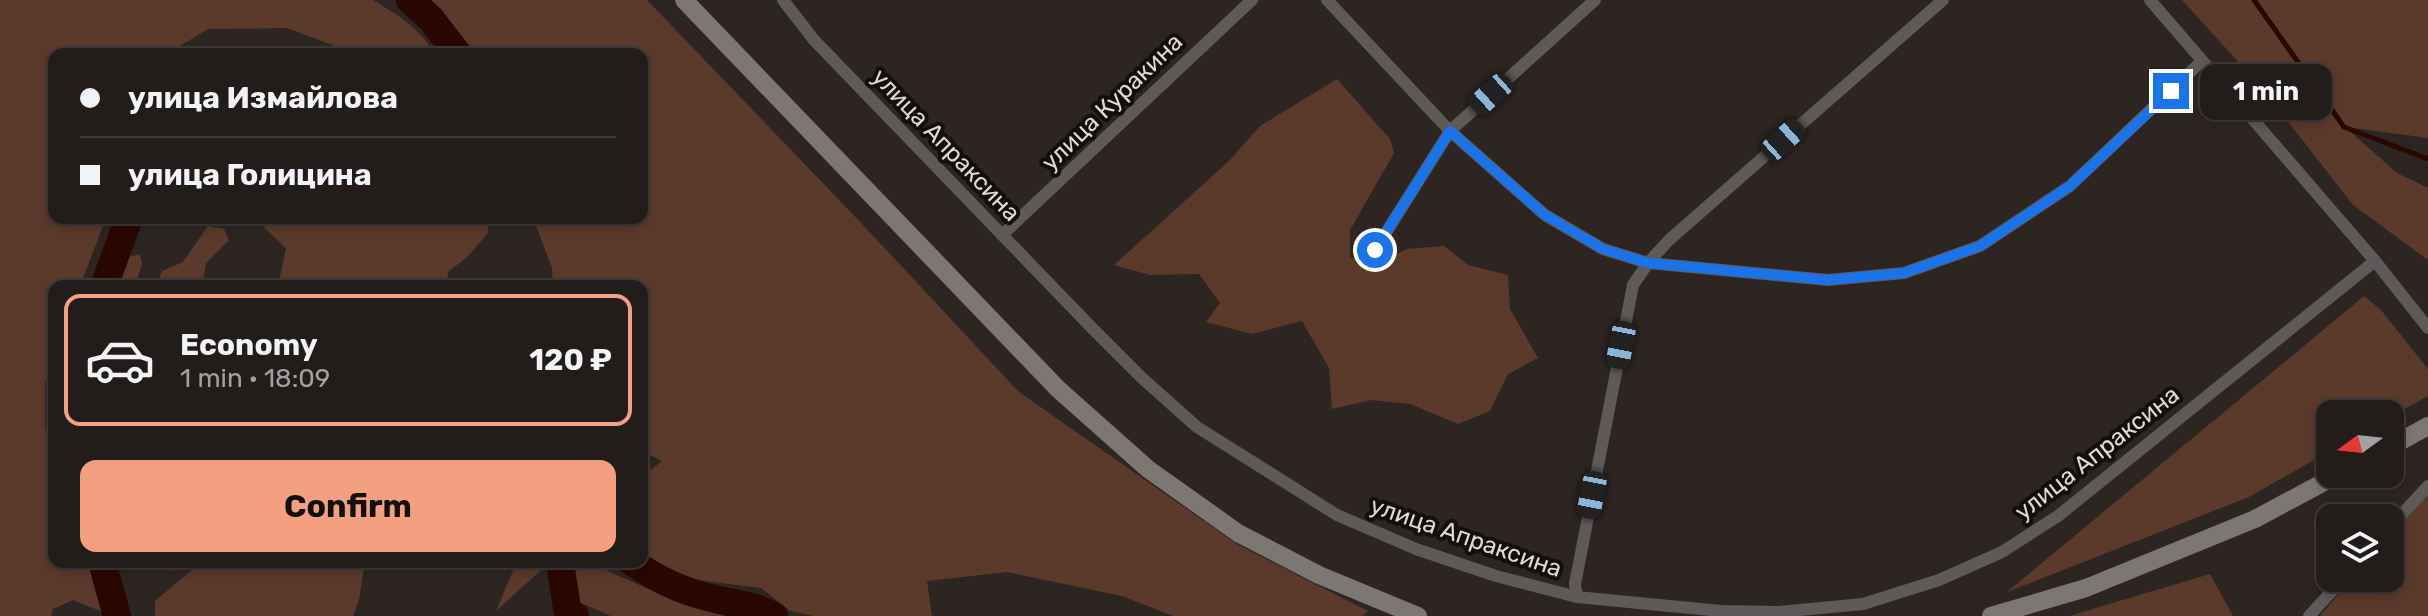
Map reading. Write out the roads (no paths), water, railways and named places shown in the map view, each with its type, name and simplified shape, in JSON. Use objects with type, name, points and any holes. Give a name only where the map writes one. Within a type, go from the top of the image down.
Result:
[{"type":"street","points":[[684,0],[1058,389],[1148,469],[1238,533],[1319,575],[1418,616]]},
{"type":"street","name":"улица Апраксина","points":[[783,0],[814,40],[1002,235],[1142,378],[1197,427],[1337,515],[1416,549],[1496,576],[1577,597],[1721,611],[1779,612],[1863,604],[1939,580],[2002,552],[2058,516],[2375,261]]},
{"type":"street","name":"улица Куракина","points":[[1002,235],[1252,0]]},
{"type":"street","points":[[1327,0],[1450,131],[1545,215],[1603,249],[1648,263],[1828,280],[1904,273],[1980,246],[2070,186],[2202,61]]},
{"type":"street","points":[[1375,250],[1450,131],[1595,0]]},
{"type":"street","points":[[1577,597],[1575,584],[1633,285],[1669,240],[1943,0]]},
{"type":"street","points":[[2150,0],[2375,261],[2428,328]]},
{"type":"street","points":[[2404,439],[2428,426]]},
{"type":"street","points":[[1991,616],[2086,588],[2255,519],[2316,486]]},
{"type":"street","points":[[2404,512],[2428,486]]},
{"type":"street","points":[[2309,616],[2331,592]]},
{"type":"waterway","points":[[410,0],[431,19],[453,48]]},
{"type":"waterway","points":[[2254,0],[2344,127],[2428,159]]},
{"type":"waterway","points":[[106,280],[127,224]]},
{"type":"waterway","points":[[104,568],[117,616]]},
{"type":"waterway","points":[[561,568],[568,614],[575,616]]},
{"type":"waterway","points":[[642,568],[686,591],[749,606],[774,616]]}]
